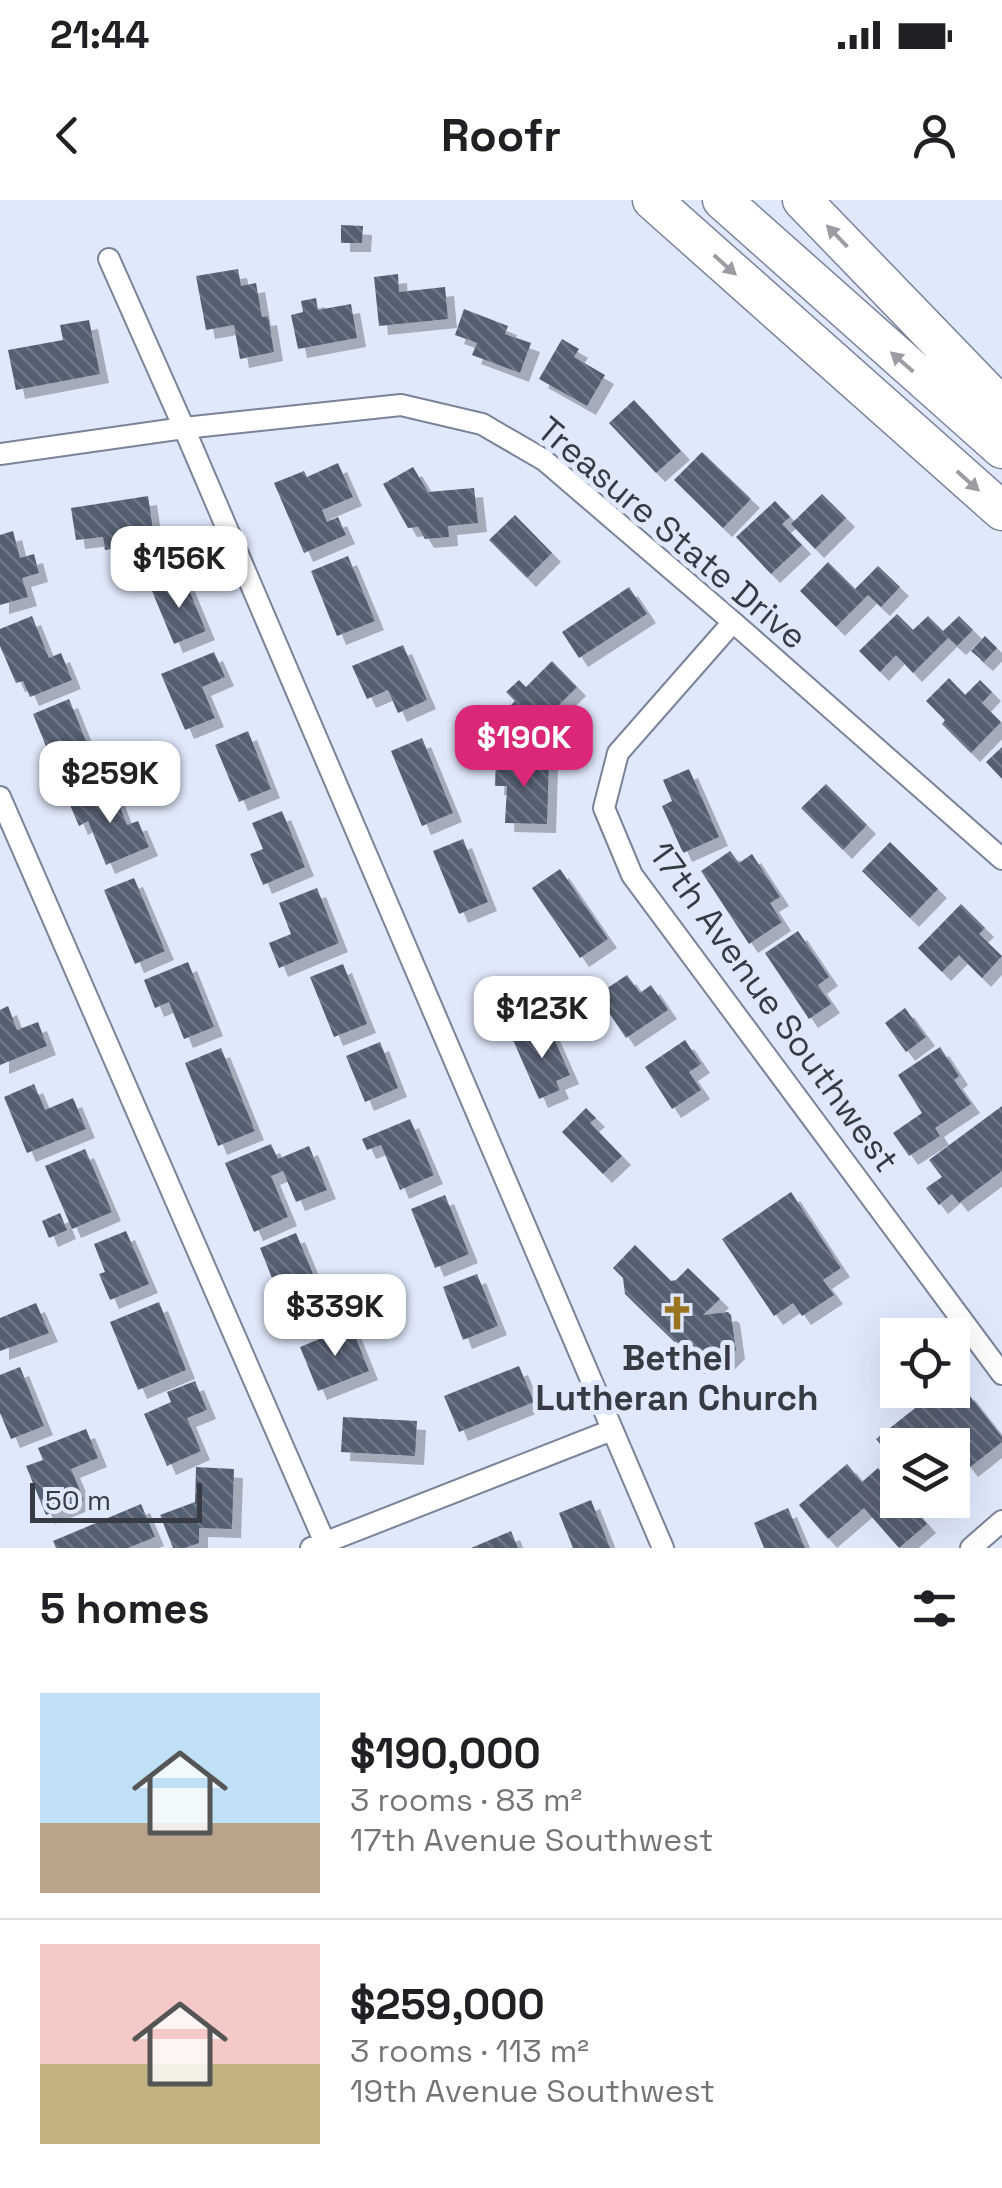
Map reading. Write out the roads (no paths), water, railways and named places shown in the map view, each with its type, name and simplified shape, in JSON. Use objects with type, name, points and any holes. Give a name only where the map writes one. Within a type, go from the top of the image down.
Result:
[{"type":"highway","points":[[652,200],[1002,511]]},
{"type":"highway","points":[[722,200],[1002,449]]},
{"type":"highway","points":[[802,200],[1002,407]]},
{"type":"street","points":[[109,259],[663,1548]]},
{"type":"street","name":"Treasure State Drive","points":[[0,454],[184,428],[401,405],[482,424],[544,460],[1002,860]]},
{"type":"street","name":"17th Avenue Southwest","points":[[733,622],[618,753],[604,808],[632,874],[1002,1374]]},
{"type":"street","points":[[0,797],[318,1545],[612,1430]]},
{"type":"street","points":[[972,1548],[1002,1521]]},
{"type":"place","name":"Bethel Lutheran Church","points":[[677,1313]]}]
